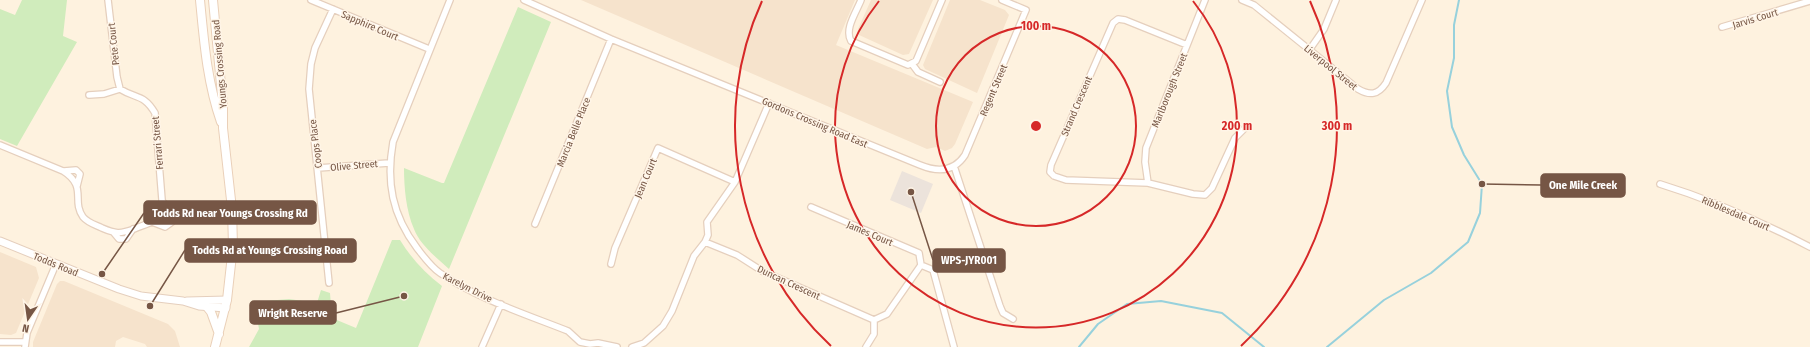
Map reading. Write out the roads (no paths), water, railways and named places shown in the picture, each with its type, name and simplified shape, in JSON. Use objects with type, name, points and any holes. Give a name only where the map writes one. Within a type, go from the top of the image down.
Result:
[{"type":"main road","name":"Youngs Crossing Road","points":[[200,0],[209,78],[223,128]]},
{"type":"main road","name":"Youngs Crossing Road","points":[[213,0],[233,230],[232,265],[226,304],[215,347]]},
{"type":"main road","points":[[209,78],[216,78],[220,73]]},
{"type":"main road","points":[[206,307],[211,312],[219,334]]},
{"type":"street","name":"Pete Court","points":[[108,0],[116,77],[120,88]]},
{"type":"street","name":"Sapphire Court","points":[[311,0],[429,49]]},
{"type":"street","name":"Karelyn Drive","points":[[450,0],[429,49],[393,142],[389,163],[390,188],[396,211],[406,234],[422,255],[444,275],[461,286],[568,331],[580,342],[590,344],[598,343],[617,347]]},
{"type":"street","name":"Gordons Crossing Road East","points":[[524,0],[611,39],[926,168],[940,170],[954,166]]},
{"type":"street","points":[[861,0],[849,30],[848,37],[852,43],[906,65],[912,64],[916,61],[942,0]]},
{"type":"street","name":"Regent Street","points":[[954,166],[962,159],[968,150],[1026,10],[1002,0]]},
{"type":"street","name":"Marlborough Street","points":[[1148,183],[1144,162],[1146,148],[1205,0]]},
{"type":"street","name":"Liverpool Street","points":[[1242,0],[1255,2],[1358,89],[1364,93],[1371,94],[1377,93],[1386,83],[1422,0]]},
{"type":"street","points":[[1310,49],[1324,29],[1336,0]]},
{"type":"street","name":"Jarvis Court","points":[[1722,27],[1810,1]]},
{"type":"street","name":"Coops Place","points":[[329,283],[309,89],[311,64],[315,48],[333,9]]},
{"type":"street","name":"Strand Crescent","points":[[1148,183],[1066,180],[1054,176],[1050,172],[1051,165],[1113,23],[1118,19],[1125,20],[1187,45]]},
{"type":"street","name":"Marcia Belle Place","points":[[535,224],[611,39]]},
{"type":"street","points":[[912,64],[918,72],[940,82]]},
{"type":"street","points":[[89,95],[104,94],[120,88]]},
{"type":"street","name":"Ferrari Street","points":[[0,145],[63,171],[76,170],[80,174],[78,186],[80,210],[83,217],[88,222],[114,233],[119,239],[126,239],[133,229],[152,222],[160,217],[163,212],[155,113],[149,103],[142,98],[125,92],[120,88]]},
{"type":"street","points":[[632,347],[644,343],[663,326],[672,311],[694,256],[706,242],[708,235],[707,222],[736,182],[769,103]]},
{"type":"street","points":[[1148,183],[1194,194],[1205,195],[1212,188],[1235,138],[1244,128]]},
{"type":"street","name":"Jean Court","points":[[611,264],[615,248],[658,148],[736,182]]},
{"type":"street","name":"Olive Street","points":[[318,168],[389,163]]},
{"type":"street","points":[[954,166],[1000,306],[1003,313],[1013,319]]},
{"type":"street","name":"Ribblesdale Court","points":[[1660,184],[1685,191],[1761,222],[1810,247]]},
{"type":"street","name":"Ferrari Street","points":[[152,222],[165,227],[172,222],[173,214],[162,200]]},
{"type":"street","name":"James Court","points":[[811,207],[919,253],[922,265]]},
{"type":"street","name":"Todds Road","points":[[0,241],[141,296],[226,304]]},
{"type":"street","name":"Duncan Crescent","points":[[706,242],[737,255],[762,271],[874,320]]},
{"type":"street","points":[[0,342],[25,344],[56,264]]},
{"type":"street","points":[[866,347],[874,334],[874,320],[887,314],[922,265],[933,270],[954,347]]},
{"type":"street","name":"Todds Road","points":[[183,301],[206,307],[226,304]]},
{"type":"street","points":[[482,347],[501,304]]},
{"type":"waterway","points":[[1327,347],[1384,300],[1431,273],[1468,242],[1480,213],[1482,184],[1464,155],[1452,127],[1447,91],[1454,58],[1454,25],[1459,0]]},
{"type":"waterway","points":[[1079,347],[1098,324],[1127,304],[1161,301],[1222,313],[1264,347]]},
{"type":"place","name":"One Mile Creek","points":[[1482,184]]},
{"type":"place","name":"WPS-JYR001","points":[[911,192]]},
{"type":"place","name":"Todds Rd near Youngs Crossing Rd","points":[[102,274]]},
{"type":"place","name":"Wright Reserve","points":[[404,296]]},
{"type":"place","name":"Todds Rd at Youngs Crossing Road","points":[[150,306]]}]
